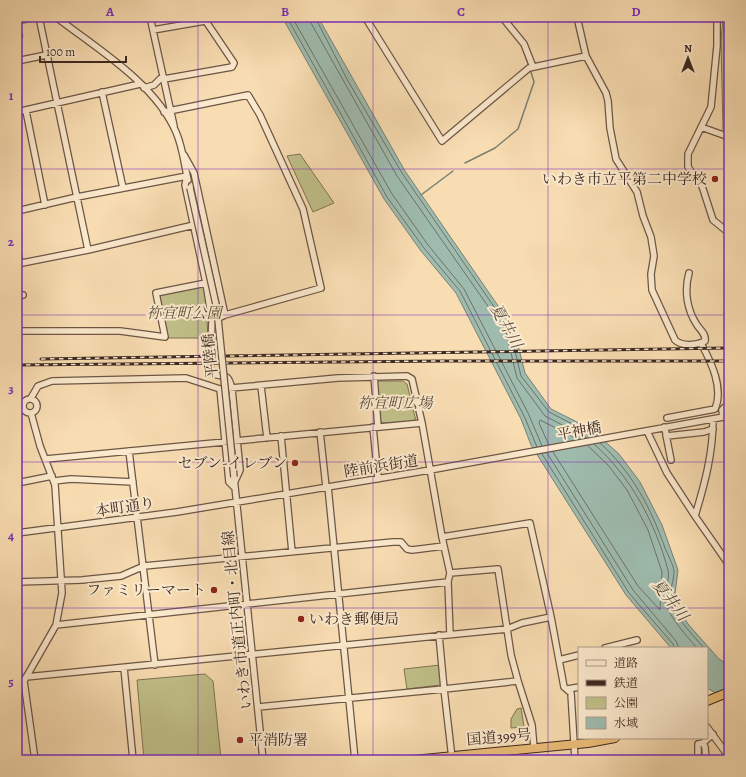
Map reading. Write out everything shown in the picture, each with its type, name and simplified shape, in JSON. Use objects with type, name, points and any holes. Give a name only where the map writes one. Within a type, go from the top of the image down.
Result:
[{"type":"highway","points":[[708,701],[729,692]]},
{"type":"highway","name":"国道399号","points":[[413,760],[452,758],[534,748],[575,738],[588,743],[610,739]]},
{"type":"street","points":[[39,17],[88,250]]},
{"type":"street","points":[[56,17],[133,76],[164,112],[176,131]]},
{"type":"street","points":[[150,17],[171,111],[184,155],[187,176],[185,185],[206,283],[212,321],[212,344]]},
{"type":"street","points":[[365,17],[442,141],[531,68],[586,56]]},
{"type":"street","points":[[502,17],[524,44],[531,68]]},
{"type":"street","points":[[577,17],[586,56],[606,93],[609,106],[610,128],[616,159],[637,192],[643,216],[651,237],[654,256],[651,282],[654,295],[675,340],[682,344],[701,343],[705,341],[705,336],[690,312],[686,288],[689,273]]},
{"type":"street","points":[[717,17],[717,46],[712,101],[709,111],[688,154],[688,167],[702,186],[713,220],[729,233]]},
{"type":"street","points":[[17,112],[57,104],[102,92],[154,85],[164,78],[232,67],[234,63],[204,19],[153,30]]},
{"type":"street","points":[[17,61],[46,55]]},
{"type":"street","points":[[102,92],[123,188]]},
{"type":"street","points":[[164,112],[248,95],[260,115],[303,209],[321,288],[224,315],[212,321]]},
{"type":"street","points":[[26,111],[45,205]]},
{"type":"street","points":[[701,127],[729,137]]},
{"type":"street","points":[[184,155],[194,173],[224,315]]},
{"type":"street","points":[[17,211],[77,197],[187,176]]},
{"type":"street","name":"平陸橋","points":[[187,176],[217,309],[234,480]]},
{"type":"street","points":[[17,249],[18,263],[88,250],[194,225]]},
{"type":"street","points":[[17,331],[120,331],[165,337],[156,293],[206,283]]},
{"type":"street","points":[[667,418],[701,413],[715,409],[719,400],[710,361],[701,343]]},
{"type":"street","points":[[212,371],[213,374],[226,376],[229,378],[232,389],[240,470],[234,480]]},
{"type":"street","points":[[374,376],[378,479]]},
{"type":"street","points":[[31,413],[26,412],[20,407],[24,401],[31,398],[38,386],[52,381],[186,378],[220,389],[232,389],[374,376],[407,376],[412,379],[422,423],[430,470]]},
{"type":"street","points":[[261,386],[267,438]]},
{"type":"street","points":[[220,389],[229,482],[235,489]]},
{"type":"street","points":[[31,398],[36,401],[38,405],[35,411],[31,413]]},
{"type":"street","points":[[726,417],[722,410],[729,403]]},
{"type":"street","points":[[31,413],[53,479],[58,528],[62,601],[56,625],[25,679],[35,760]]},
{"type":"street","points":[[701,413],[702,421]]},
{"type":"street","name":"平神橋","points":[[430,470],[726,417]]},
{"type":"street","points":[[695,516],[707,475],[712,449],[713,419]]},
{"type":"street","points":[[46,459],[422,423]]},
{"type":"street","points":[[664,427],[671,460]]},
{"type":"street","points":[[666,435],[704,432],[713,429]]},
{"type":"street","points":[[645,431],[667,473],[729,565]]},
{"type":"street","points":[[320,432],[334,548],[355,760]]},
{"type":"street","points":[[281,436],[292,552]]},
{"type":"street","points":[[129,451],[155,665]]},
{"type":"street","name":"陸前浜街道","points":[[236,501],[430,470],[450,573]]},
{"type":"street","points":[[17,483],[53,479],[133,482]]},
{"type":"street","name":"いわき市道正内町・北目線","points":[[234,480],[263,760]]},
{"type":"street","name":"本町通り","points":[[17,533],[138,518],[236,501]]},
{"type":"street","points":[[442,537],[530,523],[551,617],[564,687],[571,693],[575,738],[575,760]]},
{"type":"street","points":[[17,582],[82,580],[121,576],[144,566],[394,542],[401,542],[407,549],[412,550],[444,546]]},
{"type":"street","points":[[450,634],[448,582],[450,573],[498,569],[511,655],[532,725],[534,748]]},
{"type":"street","points":[[56,625],[150,616],[448,582]]},
{"type":"street","points":[[17,681],[252,654],[507,629],[522,623],[551,617]]},
{"type":"street","points":[[439,635],[452,758]]},
{"type":"street","points":[[609,647],[637,640]]},
{"type":"street","points":[[559,660],[578,655]]},
{"type":"street","points":[[124,668],[133,760]]},
{"type":"street","points":[[258,707],[518,681]]},
{"type":"street","points":[[568,689],[578,688]]},
{"type":"street","points":[[708,728],[729,757]]},
{"type":"street","points":[[708,738],[713,734]]},
{"type":"street","points":[[698,760],[697,746],[707,739]]},
{"type":"street","points":[[703,743],[705,747],[706,760]]},
{"type":"street","points":[[658,760],[663,760]]},
{"type":"green space","points":[[17,17],[34,17],[35,21],[20,24],[23,37],[17,38]]},
{"type":"green space","points":[[723,17],[729,17],[729,132],[723,130],[721,41]]},
{"type":"green space","points":[[300,154],[334,203],[313,212],[287,156]]},
{"type":"green space","name":"祢宜町公園","points":[[205,284],[208,338],[166,338],[159,300],[162,293]]},
{"type":"green space","name":"祢宜町広場","points":[[377,381],[403,381],[407,384],[416,421],[381,423]]},
{"type":"green space","points":[[440,665],[442,683],[440,685],[407,689],[404,669]]},
{"type":"green space","points":[[205,674],[213,681],[221,759],[144,760],[137,680]]},
{"type":"green space","points":[[521,708],[524,727],[511,728],[511,719],[517,709]]},
{"type":"water","name":"夏井川","points":[[282,17],[318,17],[405,171],[514,329],[525,373],[551,409],[591,429],[619,454],[640,482],[662,525],[678,570],[674,601],[688,624],[719,659],[729,665],[729,701],[708,689],[708,647],[670,647],[626,595],[531,445],[521,419],[456,293],[421,251],[384,199]]},
{"type":"waterway","points":[[524,52],[529,66]]},
{"type":"waterway","points":[[465,163],[495,148],[518,129],[534,82],[530,69]]},
{"type":"waterway","points":[[421,195],[453,171]]},
{"type":"tunnel","points":[[211,344],[212,371]]},
{"type":"railway","points":[[41,359],[727,348]]},
{"type":"railway","points":[[17,365],[444,361],[727,361]]},
{"type":"place","name":"いわき市立平第二中学校","points":[[715,179]]},
{"type":"place","name":"セブン-イレブン","points":[[295,463]]},
{"type":"place","name":"ファミリーマート","points":[[214,590]]},
{"type":"place","name":"いわき郵便局","points":[[301,619]]},
{"type":"place","name":"平消防署","points":[[240,740]]}]
